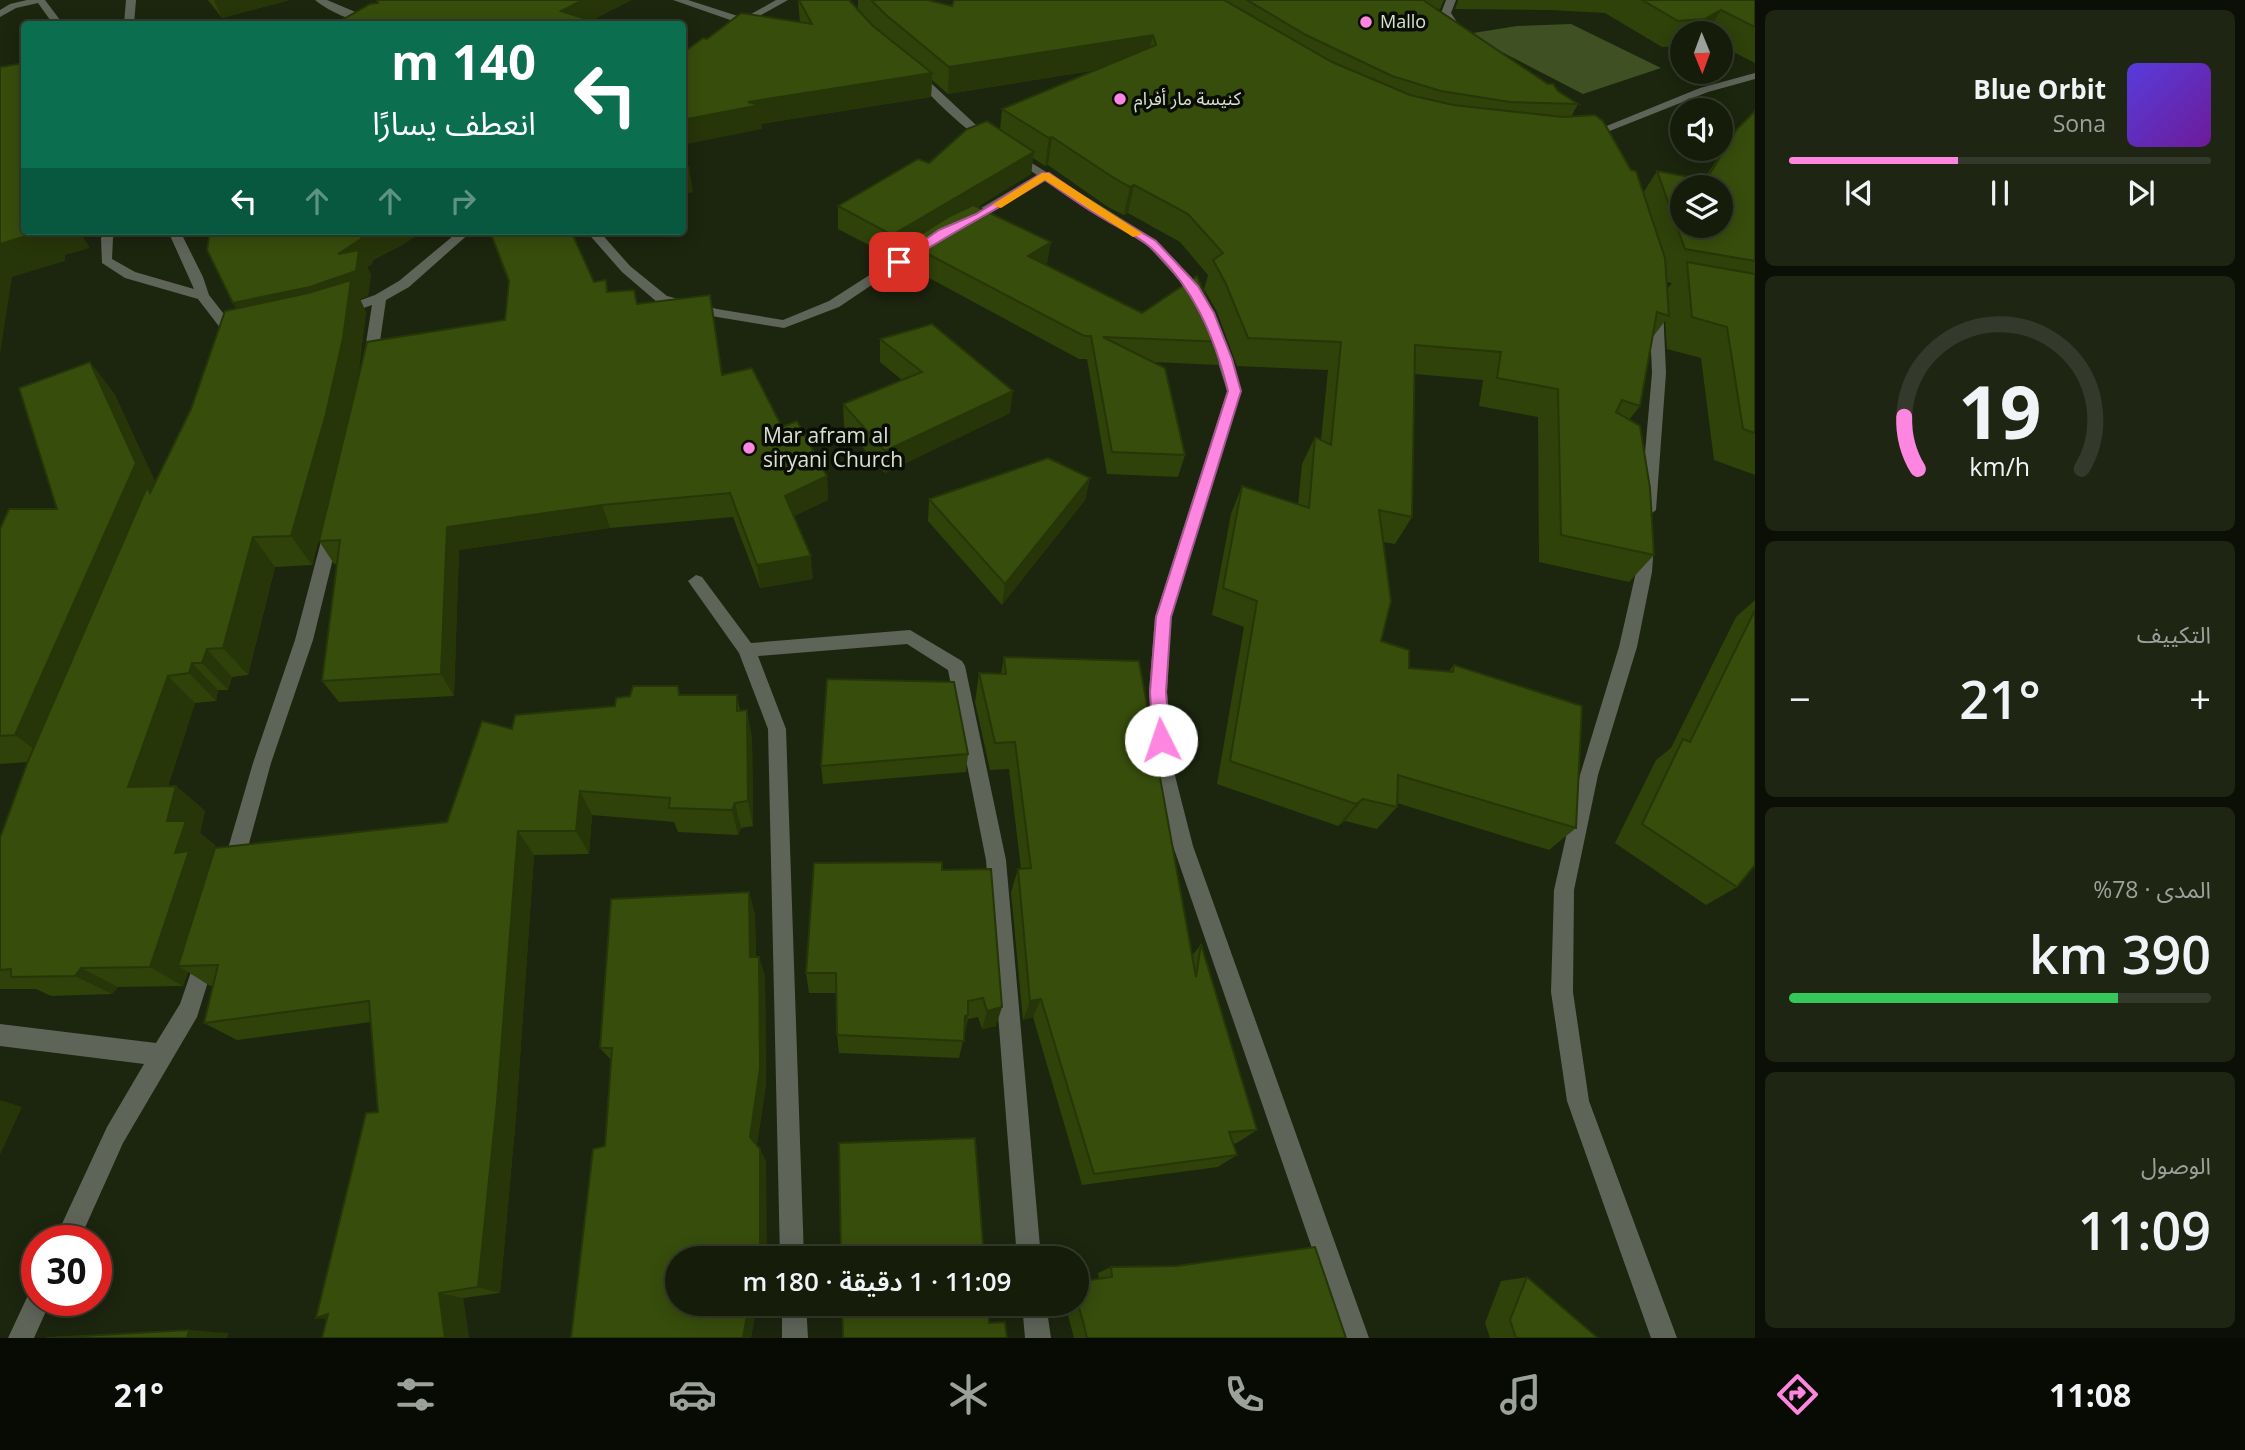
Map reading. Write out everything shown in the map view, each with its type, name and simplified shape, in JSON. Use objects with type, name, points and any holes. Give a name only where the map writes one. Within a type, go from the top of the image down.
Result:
[{"type":"street","points":[[0,14],[13,6],[40,0],[56,21]]},
{"type":"street","points":[[129,21],[131,0]]},
{"type":"street","points":[[320,0],[345,13],[370,21]]},
{"type":"street","points":[[678,0],[744,21]]},
{"type":"street","points":[[722,35],[783,0]]},
{"type":"street","points":[[1451,0],[1446,13],[1450,22],[1473,45]]},
{"type":"street","points":[[901,63],[972,127],[1152,243],[1194,288],[1208,313],[1226,359],[1234,391],[1163,617],[1158,692],[1163,764],[1183,846],[1356,1338]]},
{"type":"street","points":[[1571,137],[1592,137],[1704,90],[1755,76]]},
{"type":"street","points":[[956,227],[980,216],[1045,175]]},
{"type":"street","points":[[109,235],[106,260],[130,275],[203,296]]},
{"type":"street","points":[[176,235],[197,277],[203,296],[239,340]]},
{"type":"street","points":[[328,316],[380,298],[404,284],[461,235]]},
{"type":"street","points":[[596,235],[626,269],[663,299],[717,313],[784,324],[834,304],[932,240]]},
{"type":"street","points":[[1654,286],[1659,373],[1644,572],[1628,647],[1589,775],[1564,890],[1562,992],[1577,1101],[1664,1338]]},
{"type":"street","points":[[366,383],[380,298]]},
{"type":"street","points":[[226,892],[262,763],[304,640],[337,510]]},
{"type":"street","points":[[696,581],[747,650],[777,729],[792,1246]]},
{"type":"street","points":[[747,650],[910,636],[957,666],[996,860],[1028,1246]]},
{"type":"street","points":[[73,1225],[115,1135],[189,1009],[210,944]]},
{"type":"street","points":[[0,1035],[161,1055]]},
{"type":"street","points":[[21,1338],[31,1316]]},
{"type":"street","points":[[794,1316],[795,1338]]},
{"type":"street","points":[[1035,1316],[1038,1338]]},
{"type":"green space","points":[[1571,24],[1661,68],[1583,94],[1467,34],[1517,26]]},
{"type":"building","points":[[377,0],[583,0],[561,11],[593,21],[340,21],[370,4],[378,3]]},
{"type":"building","points":[[799,0],[849,0],[873,26],[932,73],[748,102],[760,105],[686,119],[686,50],[703,38],[707,39],[741,13],[812,24]]},
{"type":"building","points":[[871,0],[928,0],[952,6],[954,0],[1224,0],[1332,62],[1410,95],[1453,105],[1563,117],[1595,115],[1603,121],[1631,170],[1636,171],[1665,258],[1669,316],[1657,312],[1640,406],[1622,400],[1616,412],[1640,426],[1650,488],[1654,555],[1561,535],[1558,389],[1497,378],[1501,352],[1415,345],[1412,517],[1379,510],[1391,601],[1381,641],[1409,650],[1409,668],[1453,672],[1454,665],[1582,706],[1576,828],[1398,775],[1397,807],[1363,799],[1356,804],[1230,761],[1257,601],[1223,588],[1242,486],[1309,508],[1315,437],[1331,445],[1341,342],[1248,338],[1213,260],[1223,253],[1188,214],[1134,185],[1130,187],[1114,178],[1052,137],[1049,138],[1002,109],[1156,45],[1153,35],[949,67]]},
{"type":"building","points":[[1247,0],[1423,0],[1548,84],[1553,84],[1558,91],[1578,104],[1510,102],[1441,91],[1392,76],[1306,35]]},
{"type":"building","points":[[1642,0],[1755,0],[1755,27],[1721,10],[1705,19],[1678,21]]},
{"type":"building","points":[[21,64],[21,235],[30,235],[0,244],[0,67]]},
{"type":"building","points":[[1755,111],[1755,261],[1685,249],[1681,238],[1733,238],[1733,175],[1709,175],[1718,161],[1733,161],[1733,136]]},
{"type":"building","points":[[987,121],[1034,152],[892,235],[838,206],[918,159],[929,163],[967,129]]},
{"type":"building","points":[[1657,171],[1679,175],[1670,175],[1670,207]]},
{"type":"building","points":[[973,205],[1051,242],[1028,256],[1142,313],[1197,276],[1225,342],[1103,337],[1165,368],[1185,455],[1112,452],[1091,336],[1084,336],[907,243]]},
{"type":"building","points":[[209,235],[362,235],[361,239],[338,254],[359,250],[356,271],[310,287],[233,303],[207,250]]},
{"type":"building","points":[[492,235],[573,235],[594,282],[606,280],[607,292],[634,290],[637,304],[710,295],[722,375],[752,368],[782,427],[797,421],[827,476],[785,496],[811,556],[757,565],[730,493],[602,505],[447,527],[441,674],[322,681],[340,540],[319,541],[367,342],[505,320],[509,281]]},
{"type":"building","points":[[1687,262],[1755,274],[1755,433],[1743,429],[1727,327],[1692,317]]},
{"type":"building","points":[[351,280],[343,338],[326,414],[291,536],[253,537],[223,648],[207,649],[202,663],[192,663],[189,673],[168,676],[128,787],[176,786],[167,821],[186,821],[175,853],[189,851],[150,967],[81,968],[75,976],[11,977],[11,969],[0,970],[0,838],[28,761],[147,487],[150,493],[191,409],[225,311],[308,293]]},
{"type":"building","points":[[932,324],[1013,391],[885,451],[843,404],[922,372],[880,339]]},
{"type":"building","points":[[90,362],[136,463],[15,735],[0,736],[0,529],[9,509],[57,509],[19,388]]},
{"type":"building","points":[[1048,458],[1090,478],[1005,584],[929,499]]},
{"type":"building","points":[[1755,610],[1755,865],[1737,887],[1642,824],[1683,739],[1690,742]]},
{"type":"building","points":[[1004,657],[1139,661],[1196,977],[1201,944],[1257,1130],[1229,1132],[1237,1155],[1094,1174],[1041,999],[1030,1001],[1018,869],[1031,868],[1015,742],[995,743],[979,673],[1006,674]]},
{"type":"building","points":[[827,679],[954,682],[968,754],[821,766]]},
{"type":"building","points":[[633,686],[678,686],[679,695],[737,695],[737,711],[747,710],[748,801],[735,803],[732,810],[669,808],[670,798],[580,791],[576,831],[518,831],[497,1102],[478,1287],[439,1293],[445,1338],[322,1338],[328,1314],[316,1318],[366,1113],[378,1112],[369,1001],[204,1023],[218,965],[178,966],[215,848],[447,822],[482,721],[512,729],[515,715],[615,706],[616,698],[630,696]]},
{"type":"building","points":[[942,862],[942,870],[991,869],[1002,1007],[987,1011],[983,998],[968,1001],[964,1041],[837,1035],[836,973],[806,973],[814,863]]},
{"type":"building","points":[[749,892],[750,957],[759,957],[760,1068],[750,1137],[760,1149],[760,1246],[665,1246],[665,1316],[747,1316],[743,1338],[571,1338],[593,1149],[605,1146],[612,1048],[600,1048],[611,899]]},
{"type":"building","points":[[975,1138],[983,1246],[841,1246],[839,1143]]},
{"type":"building","points":[[1315,1247],[1346,1338],[1087,1338],[1081,1316],[1089,1316],[1089,1280],[1112,1277],[1111,1267],[1176,1266]]},
{"type":"building","points":[[1527,1277],[1598,1338],[1516,1338],[1510,1320]]},
{"type":"building","points":[[842,1316],[989,1316],[989,1323],[1005,1322],[1007,1338],[843,1338]]},
{"type":"building","points":[[189,1330],[187,1338],[46,1338]]},
{"type":"slow traffic","points":[[997,205],[1045,175],[1137,234]]},
{"type":"place","name":"Mallo","points":[[1366,22]]},
{"type":"place","name":"كنيسة مار أفرام","points":[[1120,99]]},
{"type":"place","name":"Mar afram al siryani Church","points":[[749,448]]},
{"type":"route","points":[[899,262],[943,233],[980,216],[1045,175],[1152,243],[1194,288],[1208,313],[1226,359],[1234,391],[1163,617],[1158,692],[1161,740]]}]
